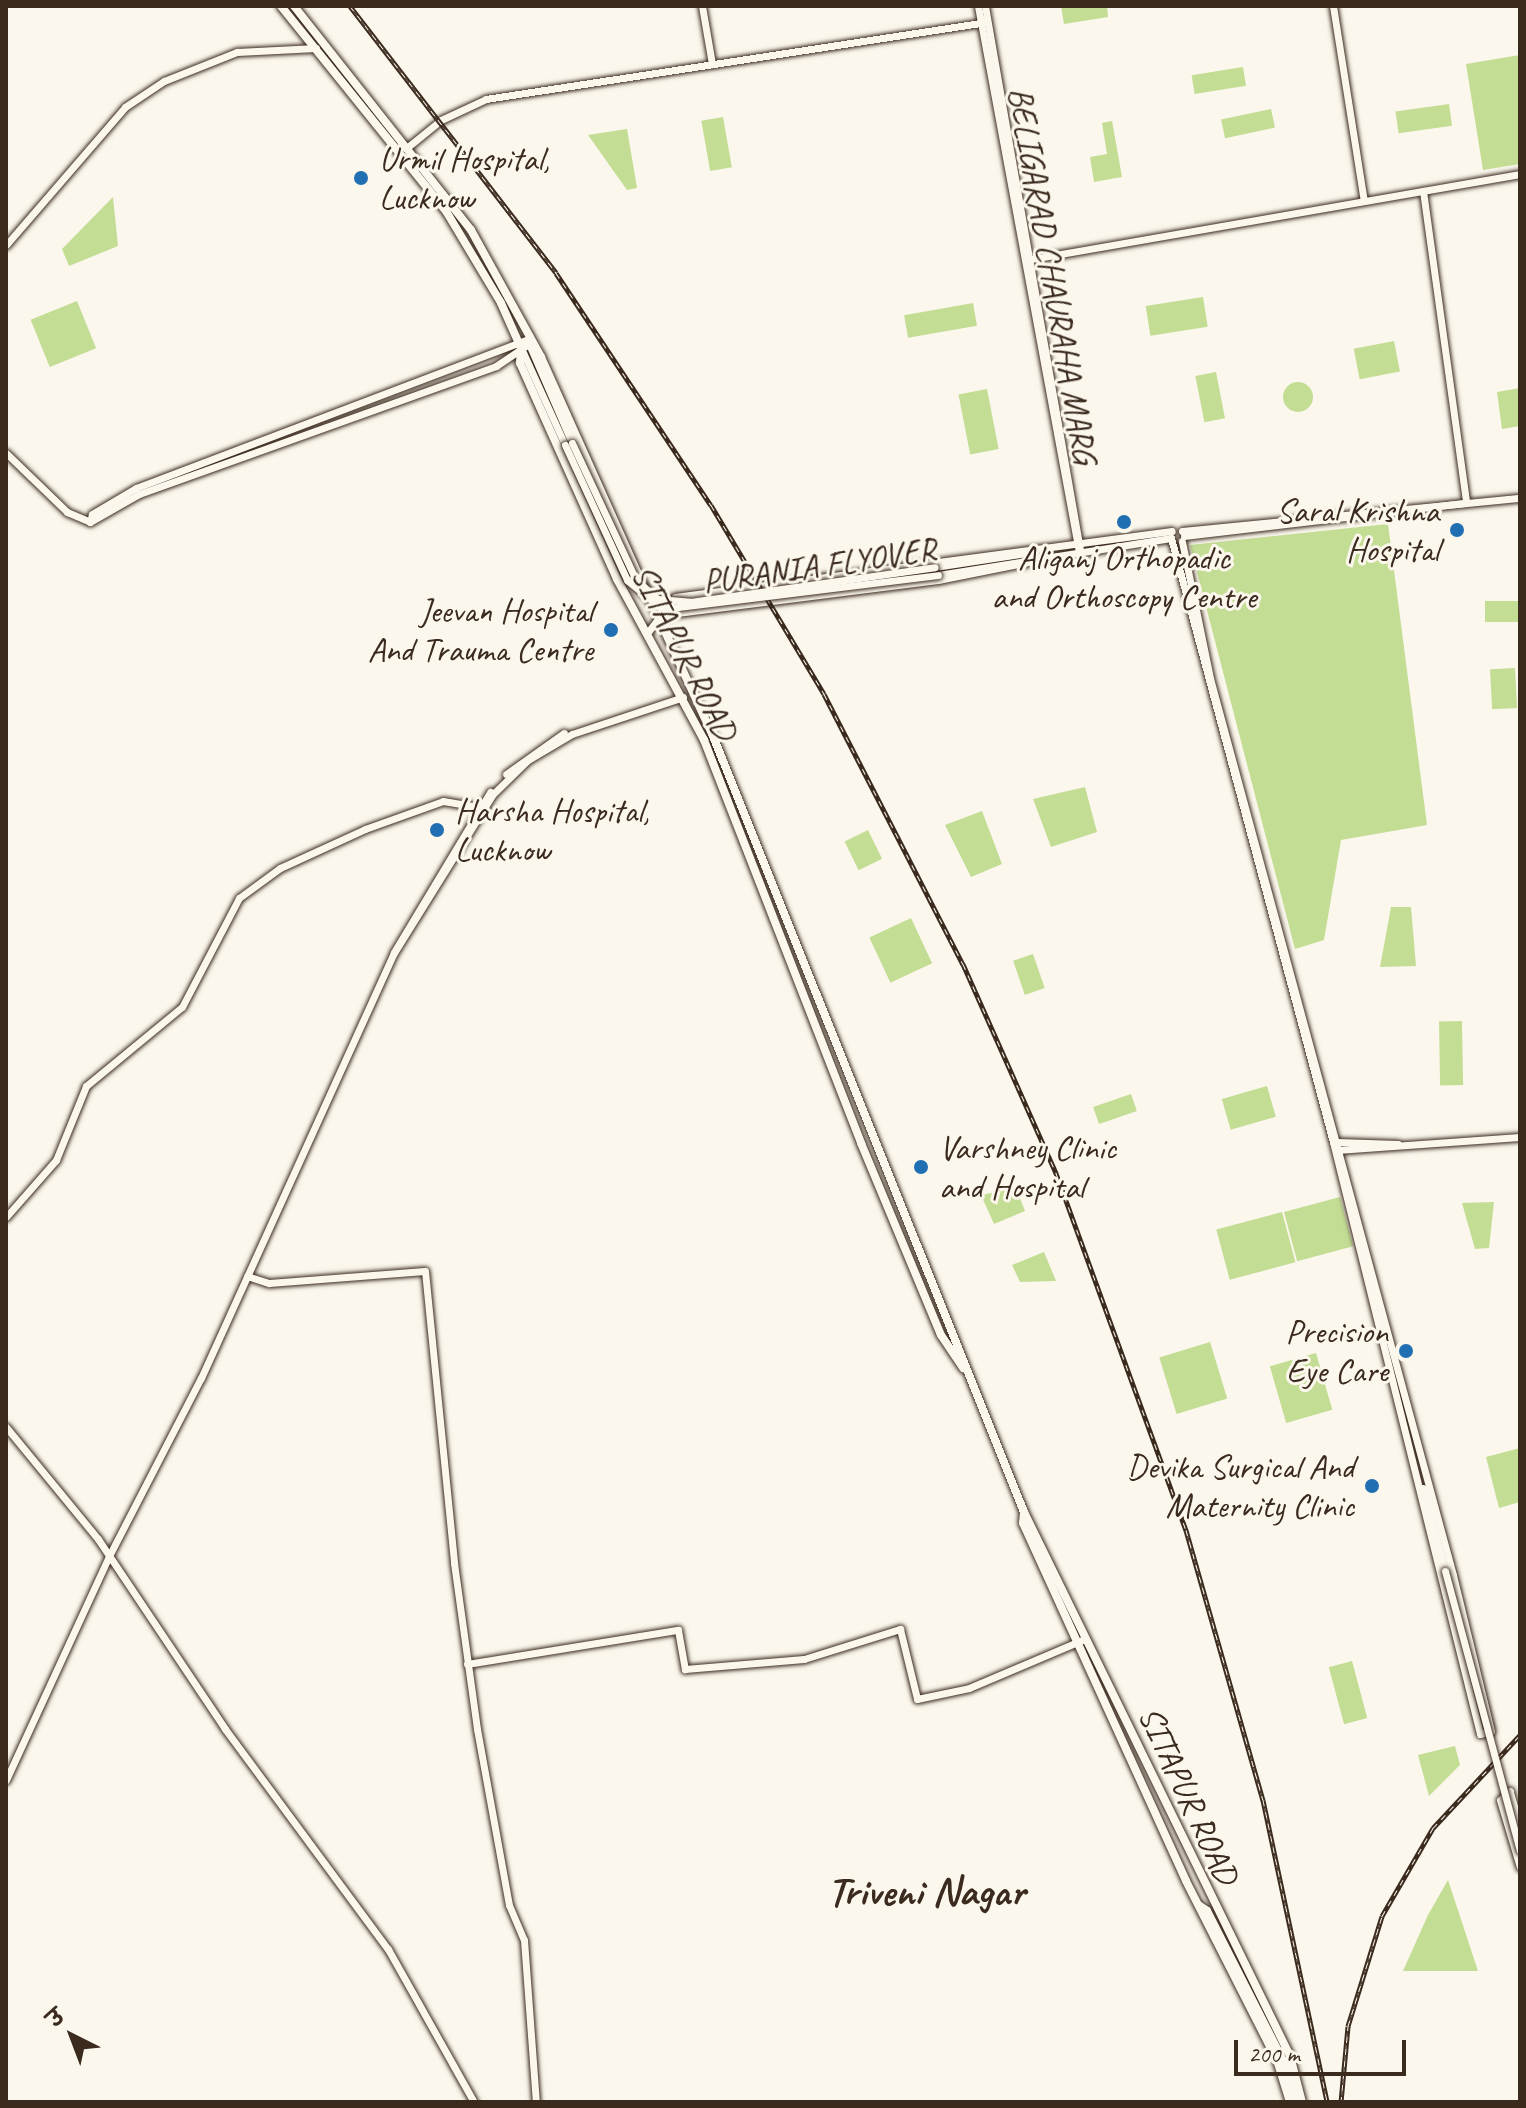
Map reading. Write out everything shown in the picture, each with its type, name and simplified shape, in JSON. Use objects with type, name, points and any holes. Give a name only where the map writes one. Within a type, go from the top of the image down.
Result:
[{"type":"main road","name":"SITAPUR ROAD","points":[[281,6],[446,211],[524,344],[528,382],[617,579],[683,697],[941,1335],[963,1368],[1024,1512],[1088,1638],[1209,1899],[1290,2056],[1302,2102]]},
{"type":"main road","name":"SITAPUR ROAD","points":[[294,6],[409,146],[471,230],[663,627],[759,851],[964,1357],[963,1368]]},
{"type":"main road","name":"SITAPUR ROAD","points":[[1024,1512],[1023,1523],[1197,1903],[1277,2060],[1290,2102]]},
{"type":"street","points":[[702,6],[712,64]]},
{"type":"street","name":"BELIGARAD CHAURAHA MARG","points":[[978,6],[984,22],[1079,546]]},
{"type":"street","points":[[409,146],[441,120],[486,99],[984,22],[985,6]]},
{"type":"street","points":[[1333,6],[1364,201]]},
{"type":"street","points":[[6,245],[125,107],[164,81],[237,52],[316,48]]},
{"type":"street","points":[[1025,260],[1520,174]]},
{"type":"street","points":[[1423,191],[1466,502]]},
{"type":"street","points":[[6,453],[71,514],[90,522],[139,494],[496,366],[524,344]]},
{"type":"street","name":"PURANIA FLYOVER","points":[[524,344],[568,444],[636,580],[658,599],[690,602],[936,571],[1043,554]]},
{"type":"street","points":[[6,446],[71,514]]},
{"type":"street","points":[[648,632],[675,597],[1043,554],[1079,546],[1177,537],[1245,526],[1520,498]]},
{"type":"street","points":[[1177,537],[1210,678],[1337,1146],[1520,1850]]},
{"type":"street","points":[[663,627],[668,614],[1025,567],[1043,554]]},
{"type":"street","points":[[810,579],[813,597]]},
{"type":"street","points":[[6,1780],[109,1556],[247,1276],[394,953],[482,807],[545,748],[622,715],[683,697]]},
{"type":"street","points":[[6,1217],[56,1160],[86,1086],[182,1007],[239,898],[280,868],[365,829],[443,801],[482,807]]},
{"type":"street","points":[[1337,1146],[1520,1137]]},
{"type":"street","points":[[247,1276],[269,1283],[425,1271],[467,1664],[509,1905],[525,1946],[536,2102]]},
{"type":"street","points":[[6,1427],[109,1556],[264,1784],[388,1949],[474,2102]]},
{"type":"street","points":[[1423,1484],[1491,1731],[1480,1734],[1423,1484]]},
{"type":"street","points":[[467,1664],[678,1630],[685,1669],[804,1659],[900,1629],[917,1699],[969,1688],[1088,1638]]},
{"type":"street","points":[[1520,1827],[1510,1791],[1500,1800],[1520,1867]]},
{"type":"street","points":[[1207,1910],[1209,1899]]},
{"type":"street","points":[[1197,1903],[1207,1910],[1247,1988],[1296,2102]]},
{"type":"green space","points":[[1061,6],[1107,6],[1108,17],[1064,24]]},
{"type":"green space","points":[[1520,55],[1520,164],[1483,170],[1466,64]]},
{"type":"green space","points":[[1243,67],[1246,86],[1195,94],[1192,75]]},
{"type":"green space","points":[[1449,104],[1452,126],[1399,133],[1396,112]]},
{"type":"green space","points":[[1271,109],[1275,128],[1225,138],[1221,120]]},
{"type":"green space","points":[[723,117],[732,167],[710,171],[701,121]]},
{"type":"green space","points":[[1112,121],[1122,177],[1094,182],[1090,157],[1107,154],[1102,123]]},
{"type":"green space","points":[[627,129],[637,188],[627,190],[588,135]]},
{"type":"green space","points":[[113,197],[118,246],[69,266],[62,249]]},
{"type":"green space","points":[[1203,297],[1208,327],[1150,336],[1146,306]]},
{"type":"green space","points":[[77,301],[96,348],[50,367],[31,320]]},
{"type":"green space","points":[[973,303],[977,326],[908,338],[904,315]]},
{"type":"green space","points":[[1394,341],[1400,371],[1360,379],[1354,349]]},
{"type":"green space","points":[[1216,372],[1225,418],[1204,422],[1195,376]]},
{"type":"green space","points":[[1298,382],[1309,386],[1313,397],[1309,408],[1298,412],[1287,408],[1283,397],[1287,386]]},
{"type":"green space","points":[[1520,388],[1520,426],[1502,429],[1497,392]]},
{"type":"green space","points":[[987,389],[999,449],[970,454],[959,395]]},
{"type":"green space","points":[[1388,524],[1427,825],[1341,840],[1324,940],[1295,949],[1190,545]]},
{"type":"green space","points":[[1485,601],[1520,601],[1520,622],[1485,622]]},
{"type":"green space","points":[[1515,668],[1517,708],[1492,709],[1490,669]]},
{"type":"green space","points":[[1085,787],[1097,832],[1051,847],[1033,799]]},
{"type":"green space","points":[[982,811],[1002,864],[971,877],[945,825]]},
{"type":"green space","points":[[868,830],[882,859],[859,870],[845,841]]},
{"type":"green space","points":[[1391,907],[1411,907],[1416,966],[1380,967]]},
{"type":"green space","points":[[911,918],[932,963],[890,983],[869,937]]},
{"type":"green space","points":[[1033,954],[1045,988],[1025,995],[1013,961]]},
{"type":"green space","points":[[1439,1021],[1462,1021],[1463,1085],[1440,1085]]},
{"type":"green space","points":[[1267,1086],[1276,1117],[1231,1130],[1222,1099]]},
{"type":"green space","points":[[1131,1094],[1137,1111],[1099,1124],[1093,1107]]},
{"type":"green space","points":[[1016,1188],[1025,1211],[994,1224],[981,1195]]},
{"type":"green space","points":[[1340,1197],[1353,1246],[1297,1261],[1284,1212]]},
{"type":"green space","points":[[1494,1202],[1489,1248],[1475,1249],[1462,1203]]},
{"type":"green space","points":[[1282,1212],[1295,1262],[1230,1280],[1216,1230]]},
{"type":"green space","points":[[1044,1252],[1056,1281],[1020,1282],[1012,1265]]},
{"type":"green space","points":[[1210,1342],[1227,1398],[1177,1414],[1159,1357]]},
{"type":"green space","points":[[1316,1353],[1332,1410],[1286,1423],[1270,1366]]},
{"type":"green space","points":[[1520,1448],[1520,1502],[1499,1508],[1486,1457]]},
{"type":"green space","points":[[1352,1661],[1367,1718],[1344,1724],[1329,1667]]},
{"type":"green space","points":[[1455,1746],[1460,1765],[1429,1796],[1418,1755]]},
{"type":"green space","points":[[1448,1880],[1478,1971],[1403,1971],[1428,1915]]},
{"type":"railway","points":[[350,6],[556,273],[711,505],[824,694],[963,964],[1056,1173],[1186,1530],[1263,1800],[1327,2102]]},
{"type":"railway","points":[[1341,2102],[1348,2026],[1382,1916],[1433,1828],[1520,1735]]},
{"type":"place","name":"Urmil Hospital, Lucknow","points":[[361,178]]},
{"type":"place","name":"Aliganj Orthopadic and Orthoscopy Centre","points":[[1124,522]]},
{"type":"place","name":"Saral Krishna Hospital","points":[[1457,530]]},
{"type":"place","name":"Jeevan Hospital And Trauma Centre","points":[[611,630]]},
{"type":"place","name":"Harsha Hospital, Lucknow","points":[[437,830]]},
{"type":"place","name":"Varshney Clinic and Hospital","points":[[921,1167]]},
{"type":"place","name":"Precision Eye Care","points":[[1406,1351]]},
{"type":"place","name":"Devika Surgical And Maternity Clinic","points":[[1372,1486]]},
{"type":"district","name":"Triveni Nagar","points":[[926,1892]]}]
